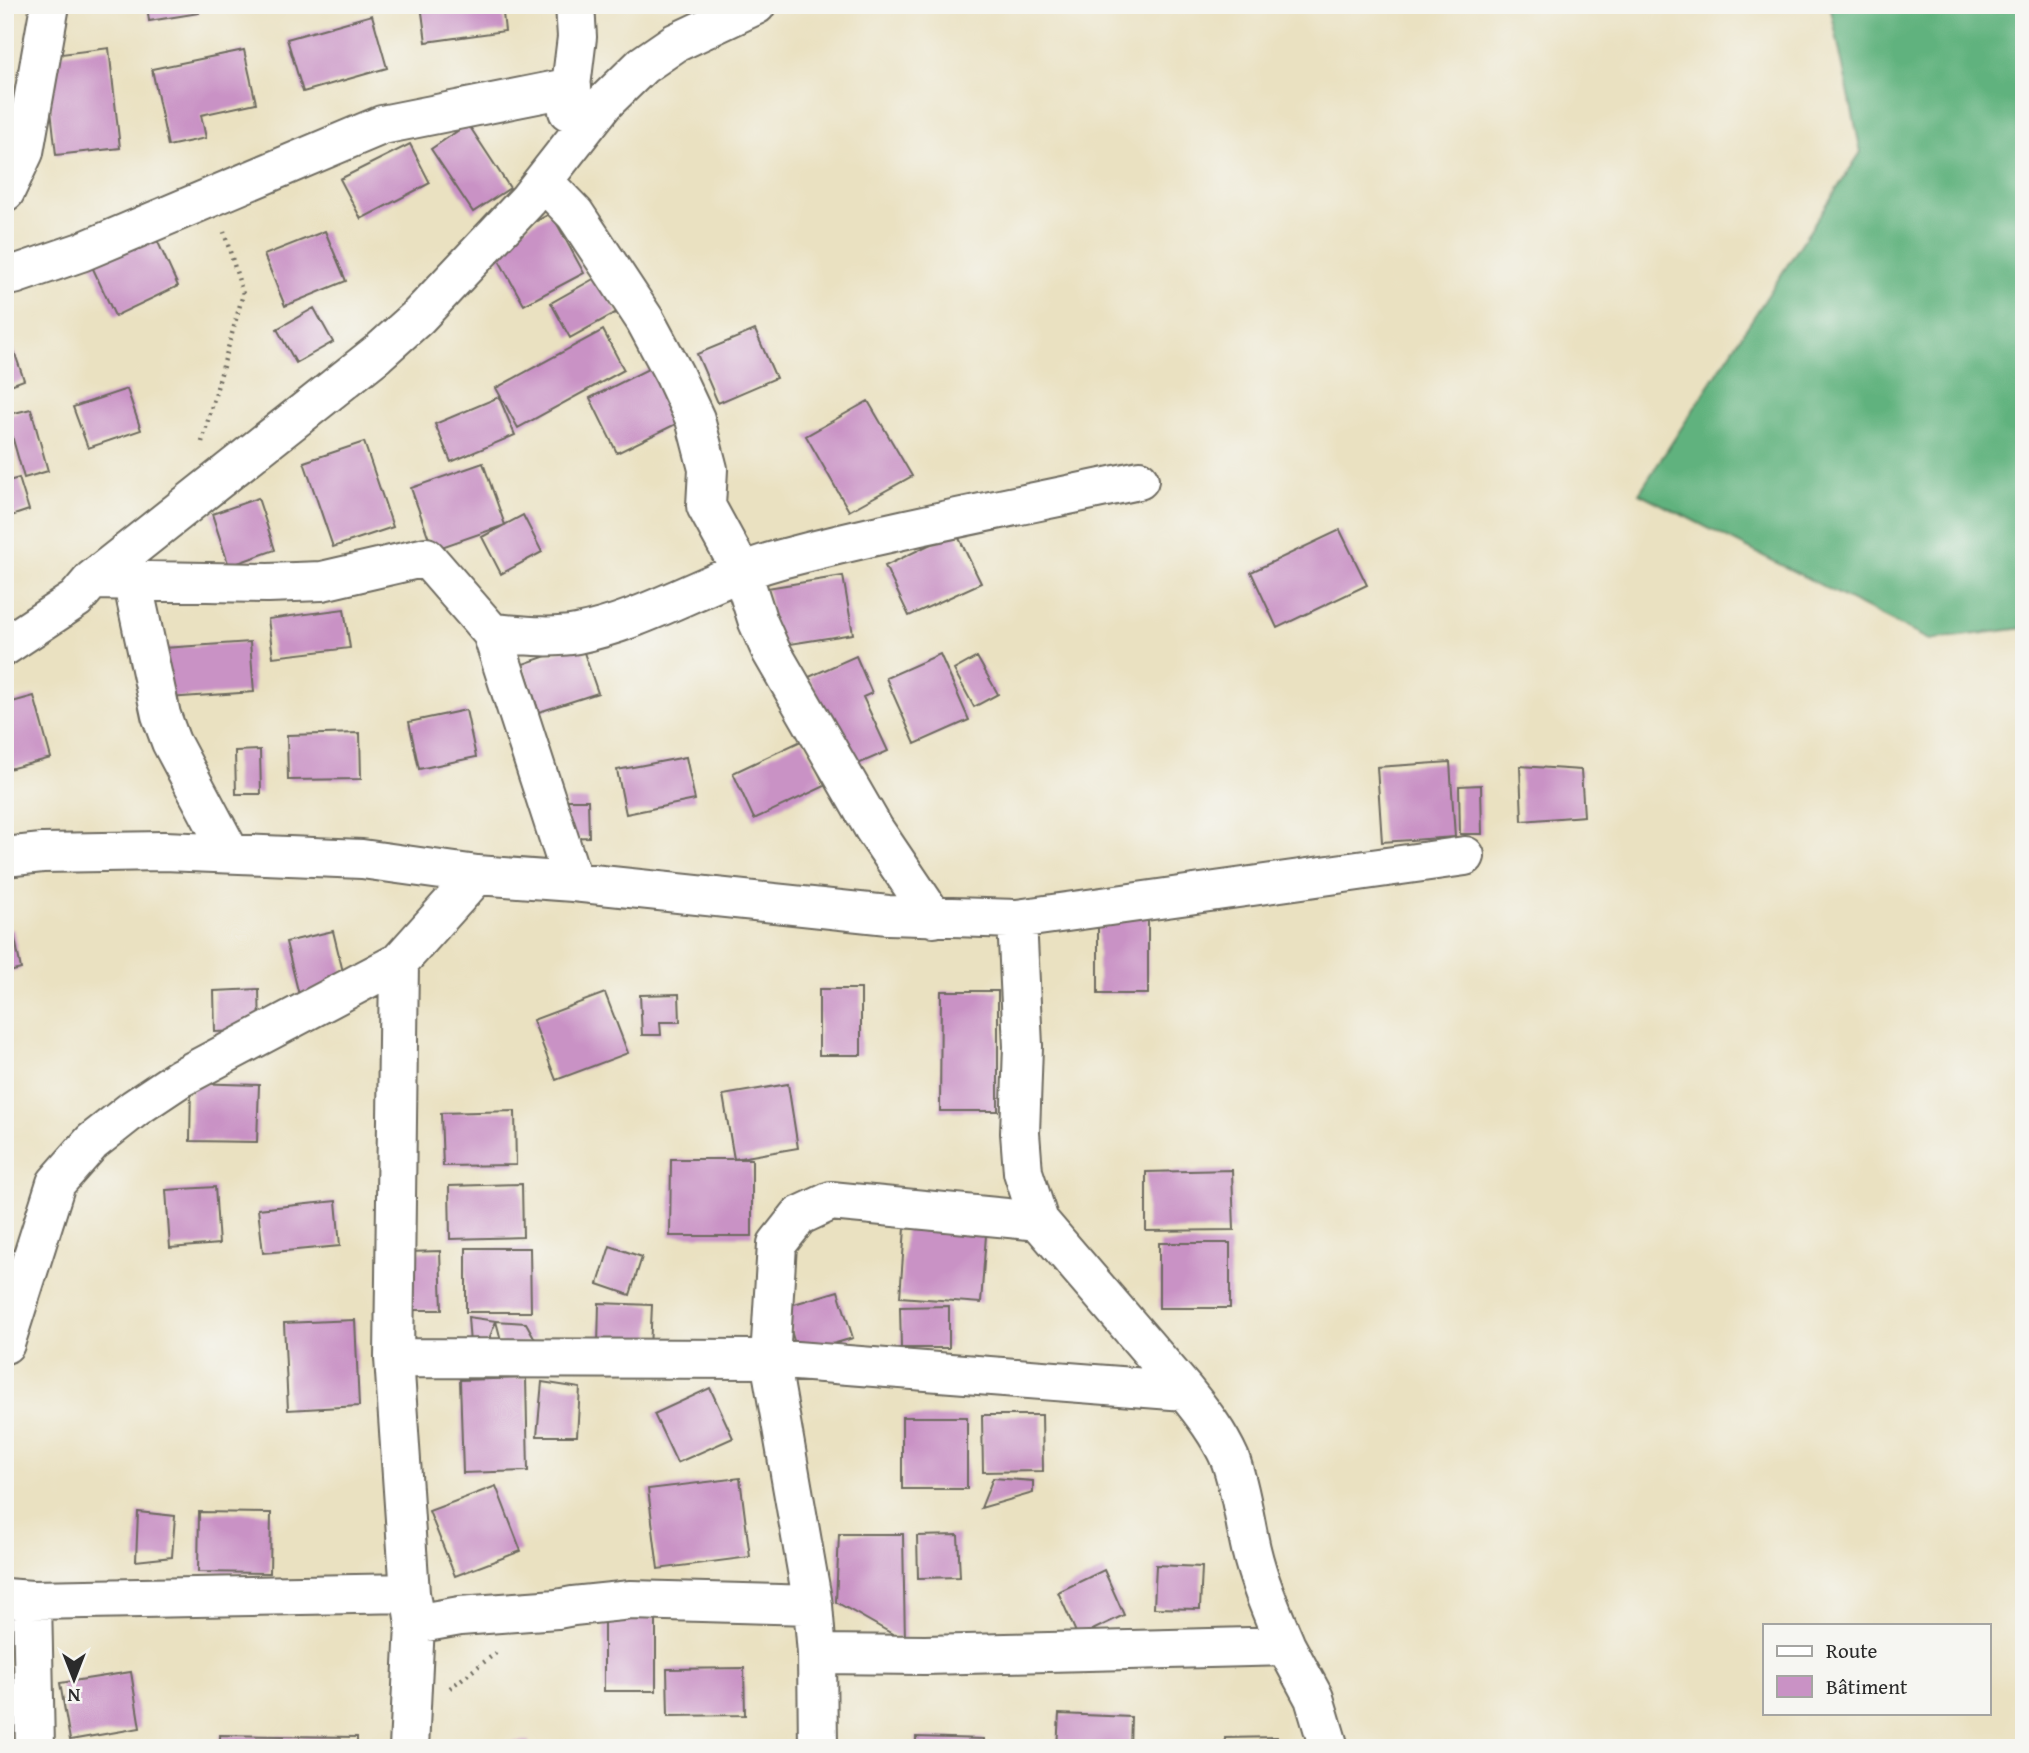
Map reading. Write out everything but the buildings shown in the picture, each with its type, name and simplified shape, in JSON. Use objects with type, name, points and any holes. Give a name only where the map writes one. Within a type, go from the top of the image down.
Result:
[{"type":"street","points":[[5,192],[24,152],[50,5]]},
{"type":"street","points":[[575,5],[577,37],[572,87],[551,171],[575,214],[645,320],[695,419],[708,469],[706,506],[742,572],[758,622],[777,662],[874,829],[934,918]]},
{"type":"street","points":[[5,646],[76,599],[92,579],[377,354],[417,318],[528,200],[604,103],[643,65],[675,43],[756,5]]},
{"type":"street","points":[[8,269],[81,252],[382,125],[572,87]]},
{"type":"street","points":[[492,633],[533,637],[575,634],[609,626],[661,608],[742,572],[777,560],[880,535],[1139,480]]},
{"type":"street","points":[[92,579],[323,582],[426,557],[492,633],[573,882]]},
{"type":"street","points":[[132,579],[161,715],[172,742],[230,853]]},
{"type":"street","points":[[5,857],[42,853],[230,853],[362,859],[477,875],[934,918],[1017,919],[1465,856]]},
{"type":"street","points":[[5,1344],[55,1183],[92,1142],[135,1108],[180,1078],[399,962],[477,875]]},
{"type":"street","points":[[1017,919],[1023,1046],[1020,1133],[1023,1172],[1039,1221],[1185,1391],[1207,1419],[1229,1458],[1243,1501],[1255,1563],[1267,1601],[1286,1646],[1314,1698],[1329,1748]]},
{"type":"street","points":[[399,962],[394,1358],[413,1608],[410,1733]]},
{"type":"street","points":[[818,1748],[817,1654],[813,1605],[770,1359],[777,1244],[799,1216],[831,1202],[1039,1221]]},
{"type":"street","points":[[394,1358],[770,1359],[1185,1391]]},
{"type":"street","points":[[36,1748],[19,1599],[413,1608],[460,1616],[631,1600],[813,1605]]},
{"type":"street","points":[[817,1654],[925,1655],[1286,1646]]},
{"type":"path","points":[[200,449],[243,293],[219,216],[228,188]]},
{"type":"path","points":[[410,1733],[504,1647]]},
{"type":"green space","points":[[1830,5],[2024,5],[2024,628],[1929,640],[1639,493],[1861,152]]}]
